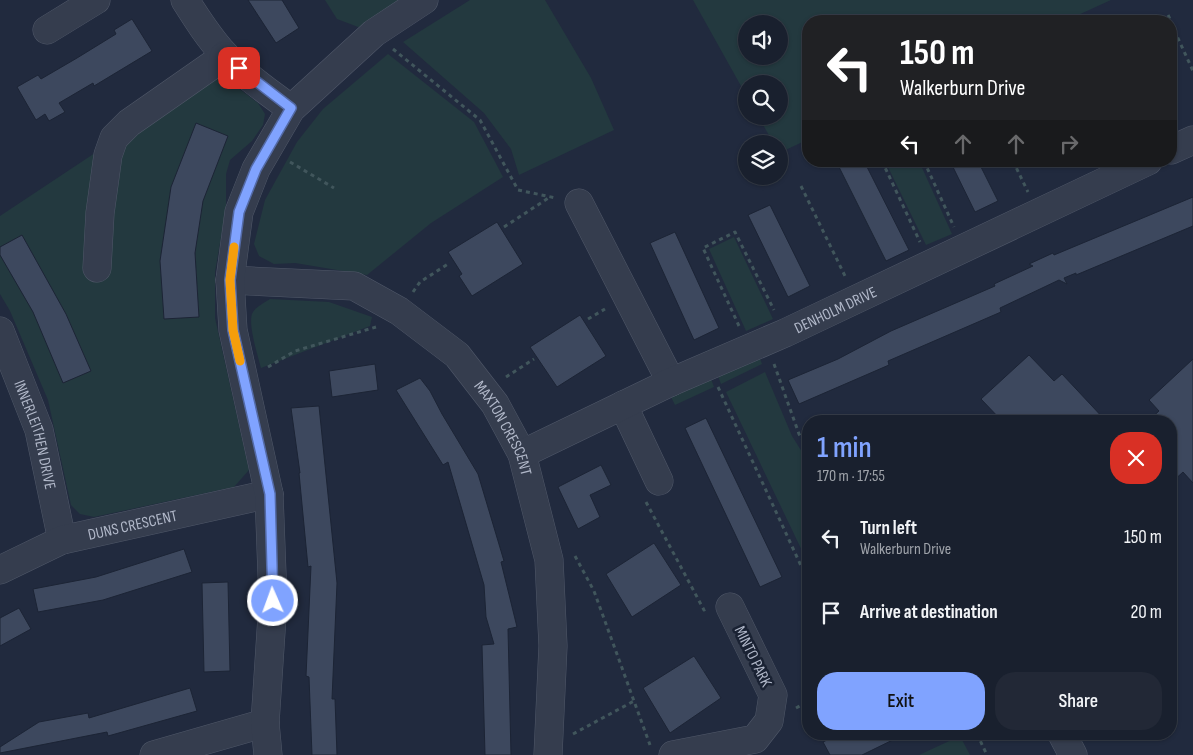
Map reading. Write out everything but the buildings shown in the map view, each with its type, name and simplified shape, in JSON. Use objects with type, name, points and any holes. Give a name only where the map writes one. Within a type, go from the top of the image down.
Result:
[{"type":"street","points":[[47,30],[96,0]]},
{"type":"street","points":[[185,0],[204,30],[225,56],[291,108]]},
{"type":"street","points":[[268,755],[265,723],[273,601],[270,494],[233,330],[230,280],[239,212],[256,169],[291,108],[374,33],[424,0]]},
{"type":"street","points":[[96,268],[100,213],[108,155],[114,138],[129,123],[225,56]]},
{"type":"street","points":[[1177,147],[1193,140]]},
{"type":"street","name":"DENHOLM DRIVE","points":[[522,454],[671,382],[767,341],[1135,167]]},
{"type":"street","points":[[579,202],[671,382]]},
{"type":"street","name":"MAXTON CRESCENT","points":[[230,280],[354,286],[401,312],[457,355],[495,404],[522,454],[549,560],[553,646],[549,751]]},
{"type":"street","name":"INNERLEITHEN DRIVE","points":[[0,331],[39,430],[62,540]]},
{"type":"street","points":[[623,405],[659,481]]},
{"type":"street","name":"DUNS CRESCENT","points":[[0,570],[62,540],[270,494]]},
{"type":"street","name":"MINTO PARK","points":[[662,750],[755,739],[769,720],[773,695],[730,607]]},
{"type":"street","points":[[154,755],[265,723]]},
{"type":"street","points":[[1065,740],[1073,755]]},
{"type":"path","points":[[374,33],[480,120],[518,190],[579,202]]},
{"type":"path","points":[[1177,35],[1193,71]]},
{"type":"path","points":[[268,148],[334,188]]},
{"type":"path","points":[[885,167],[930,264]]},
{"type":"path","points":[[927,167],[964,248]]},
{"type":"path","points":[[1016,167],[1038,213]]},
{"type":"path","points":[[801,186],[856,299]]},
{"type":"path","points":[[504,227],[550,197]]},
{"type":"path","points":[[767,341],[703,248],[735,232],[767,341],[802,439]]},
{"type":"path","points":[[244,381],[295,351],[374,328],[401,312],[420,282],[448,264]]},
{"type":"path","points":[[484,391],[534,359]]},
{"type":"path","points":[[708,366],[802,568]]},
{"type":"path","points":[[659,481],[645,501],[704,610],[730,607]]},
{"type":"path","points":[[571,549],[594,591],[634,701],[662,750]]},
{"type":"path","points":[[549,751],[634,701]]},
{"type":"path","points":[[980,740],[987,755]]},
{"type":"green space","points":[[325,0],[424,0],[374,33],[337,19]]},
{"type":"green space","points":[[470,0],[545,0],[591,78],[614,130],[519,175],[511,149],[484,113],[403,42]]},
{"type":"green space","points":[[693,0],[1111,0],[1078,15],[802,15],[802,142],[788,149],[788,135],[769,135],[763,125],[788,125],[788,75],[738,75],[738,81]]},
{"type":"green space","points":[[388,54],[474,122],[503,177],[431,223],[367,275],[295,263],[274,264],[259,256],[254,244],[265,200],[297,142],[323,109]]},
{"type":"green space","points":[[217,72],[258,103],[265,114],[263,125],[252,141],[230,160],[226,174],[226,208],[215,272],[215,318],[249,470],[234,487],[94,517],[80,514],[71,505],[48,400],[10,311],[0,294],[0,216]]},
{"type":"green space","points":[[888,167],[922,167],[952,234],[926,245]]},
{"type":"green space","points":[[734,237],[773,319],[746,331],[709,249]]},
{"type":"green space","points":[[270,299],[329,302],[372,317],[370,326],[261,368],[251,319],[255,309]]},
{"type":"green space","points":[[759,356],[762,364],[721,384],[718,376]]},
{"type":"green space","points":[[765,372],[792,436],[802,452],[802,551],[726,392]]},
{"type":"green space","points":[[711,379],[714,387],[675,405],[671,397]]},
{"type":"green space","points":[[951,740],[962,740],[970,755],[919,755]]},
{"type":"slow traffic","points":[[234,247],[230,280],[233,330],[240,361]]},
{"type":"route","points":[[239,68],[291,108],[256,169],[239,212],[230,280],[233,330],[270,494],[273,601]]}]
